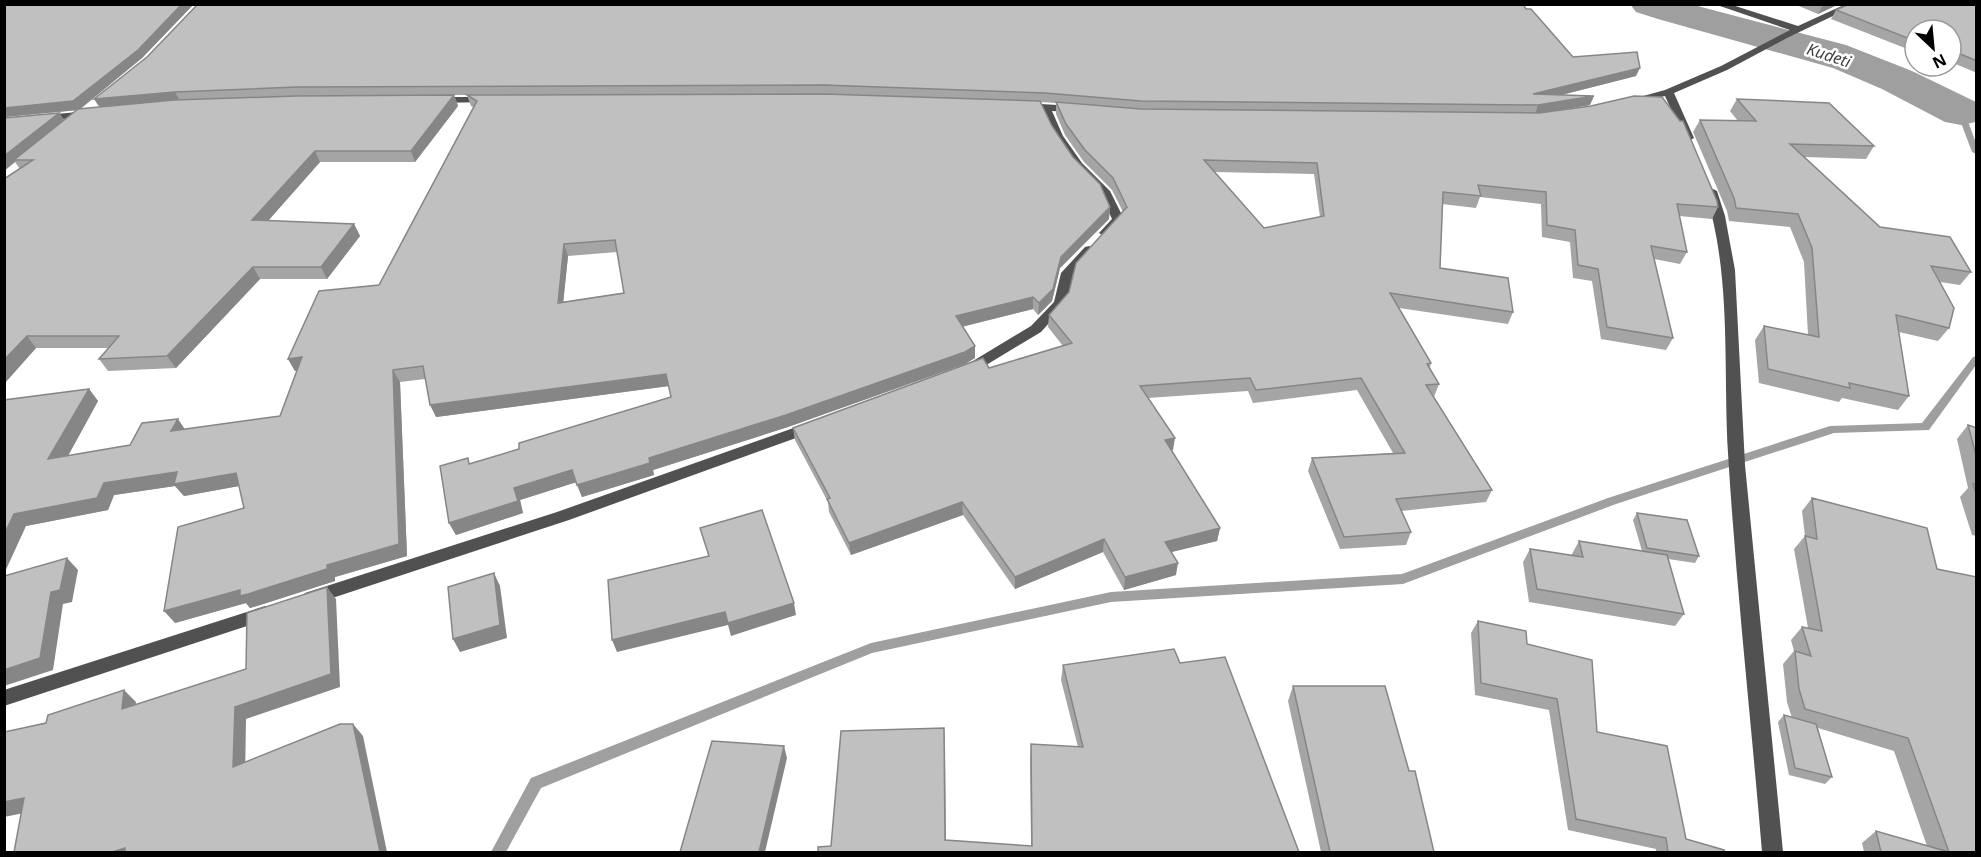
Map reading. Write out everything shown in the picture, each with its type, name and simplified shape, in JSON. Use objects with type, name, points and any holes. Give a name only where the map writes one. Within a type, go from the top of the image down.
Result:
[{"type":"street","points":[[1718,4],[1800,30]]},
{"type":"street","points":[[1617,105],[1668,92],[1724,68],[1786,35],[1854,4]]},
{"type":"street","points":[[1668,92],[1695,152]]},
{"type":"street","points":[[420,100],[503,100]]},
{"type":"street","points":[[1012,106],[1081,110]]},
{"type":"street","points":[[949,377],[971,369],[1035,329],[1060,303],[1067,273],[1118,219],[1106,193],[1078,165],[1058,136],[1045,107]]},
{"type":"street","points":[[4,122],[98,113]]},
{"type":"street","points":[[1707,182],[1719,212],[1728,268],[1733,410],[1773,852]]},
{"type":"street","points":[[301,601],[563,516],[828,421]]},
{"type":"street","points":[[4,698],[278,609]]},
{"type":"building","points":[[4,4],[182,4],[138,50],[73,101],[4,108]]},
{"type":"building","points":[[198,4],[1523,4],[1526,9],[1531,9],[1573,57],[1637,52],[1640,68],[1533,94],[1594,96],[1538,105],[1141,101],[1045,93],[824,85],[297,87],[175,92],[94,99],[147,57]]},
{"type":"building","points":[[1849,4],[1977,4],[1977,61],[1963,55],[1963,18],[1903,18],[1903,36],[1836,10]]},
{"type":"building","points":[[824,94],[1040,101],[1052,126],[1073,157],[1100,184],[1110,207],[1061,257],[1053,289],[1039,303],[1033,297],[956,316],[975,346],[965,352],[786,415],[649,458],[650,463],[577,485],[572,470],[514,488],[518,501],[449,523],[440,466],[468,458],[469,464],[519,449],[519,443],[671,397],[666,374],[430,405],[423,366],[393,370],[399,544],[327,565],[327,569],[248,594],[240,596],[240,590],[164,611],[178,527],[244,508],[236,473],[174,484],[177,472],[104,483],[97,498],[14,514],[4,535],[4,400],[89,389],[48,459],[130,445],[142,423],[178,419],[171,431],[280,416],[302,357],[288,359],[319,291],[379,285],[477,101],[467,95]],"holes":[[[615,240],[624,293],[558,303],[564,244]]]},
{"type":"building","points":[[454,95],[411,151],[315,151],[252,220],[354,224],[321,267],[253,267],[167,356],[99,359],[119,336],[27,336],[4,360],[4,179],[33,160],[14,160],[78,109],[174,100],[296,96]]},
{"type":"building","points":[[1634,96],[1662,97],[1680,121],[1683,121],[1718,207],[1677,204],[1687,252],[1651,246],[1673,338],[1607,327],[1598,269],[1578,265],[1575,230],[1547,225],[1546,192],[1478,185],[1481,196],[1443,192],[1440,268],[1508,278],[1513,312],[1390,293],[1431,363],[1427,364],[1439,384],[1426,385],[1492,490],[1396,499],[1411,532],[1344,537],[1312,458],[1405,453],[1361,378],[1256,390],[1250,378],[1140,386],[1175,438],[1165,440],[1220,528],[1165,542],[1178,563],[1125,577],[1104,539],[1015,577],[962,502],[849,543],[827,499],[830,498],[793,428],[983,358],[989,368],[1072,343],[1049,315],[1069,292],[1076,263],[1127,207],[1113,178],[1085,150],[1066,124],[1056,102],[1141,109],[1539,113],[1591,106]],"holes":[[[1204,160],[1317,163],[1324,216],[1264,228]]]},
{"type":"building","points":[[1737,99],[1829,103],[1874,146],[1790,144],[1880,227],[1950,237],[1971,272],[1931,266],[1954,308],[1949,328],[1896,315],[1909,396],[1849,383],[1850,388],[1768,369],[1764,326],[1819,337],[1812,248],[1798,214],[1736,208],[1734,198],[1700,120],[1756,121]]},
{"type":"building","points":[[59,113],[4,156],[4,118]]},
{"type":"building","points":[[1968,425],[1977,428],[1977,459]]},
{"type":"building","points":[[1812,498],[1927,528],[1937,569],[1977,577],[1977,852],[1949,852],[1908,738],[1805,709],[1799,689],[1795,651],[1811,656],[1802,627],[1822,631],[1805,536],[1817,539]]},
{"type":"building","points":[[762,510],[794,603],[728,623],[725,612],[612,640],[608,580],[709,556],[700,528]]},
{"type":"building","points":[[1637,513],[1687,520],[1699,556],[1647,548]]},
{"type":"building","points":[[1579,541],[1667,555],[1684,614],[1537,589],[1530,549],[1583,557]]},
{"type":"building","points":[[67,558],[60,590],[51,592],[40,658],[4,670],[4,576]]},
{"type":"building","points":[[494,573],[500,625],[453,639],[448,587]]},
{"type":"building","points":[[327,587],[331,674],[235,707],[233,767],[340,724],[353,724],[380,852],[125,852],[125,848],[112,852],[14,852],[24,798],[4,802],[4,732],[46,723],[48,715],[124,690],[122,709],[246,669],[247,613]]},
{"type":"building","points":[[1478,621],[1526,631],[1527,644],[1592,660],[1597,732],[1667,746],[1686,839],[1725,852],[1668,852],[1666,838],[1576,819],[1557,699],[1481,683]]},
{"type":"building","points":[[1174,649],[1180,663],[1225,657],[1299,852],[818,852],[818,847],[831,846],[841,731],[944,728],[945,840],[1032,846],[1031,744],[1083,747],[1063,665]]},
{"type":"building","points":[[1293,686],[1385,686],[1409,771],[1415,771],[1434,852],[1330,852]]},
{"type":"building","points":[[1784,715],[1816,724],[1832,777],[1795,768]]},
{"type":"building","points":[[712,741],[784,746],[759,852],[680,852]]},
{"type":"building","points":[[1876,831],[1949,852],[1881,852]]},
{"type":"waterway","name":"Kudeti","points":[[1649,4],[1848,60],[1897,80],[1961,112]]},
{"type":"waterway","name":"Kudeti","points":[[1976,117],[1961,112],[1976,152]]},
{"type":"waterway","points":[[498,852],[536,783],[871,648],[1111,597],[1403,579],[1612,501],[1834,429],[1925,427],[1976,359]]}]
